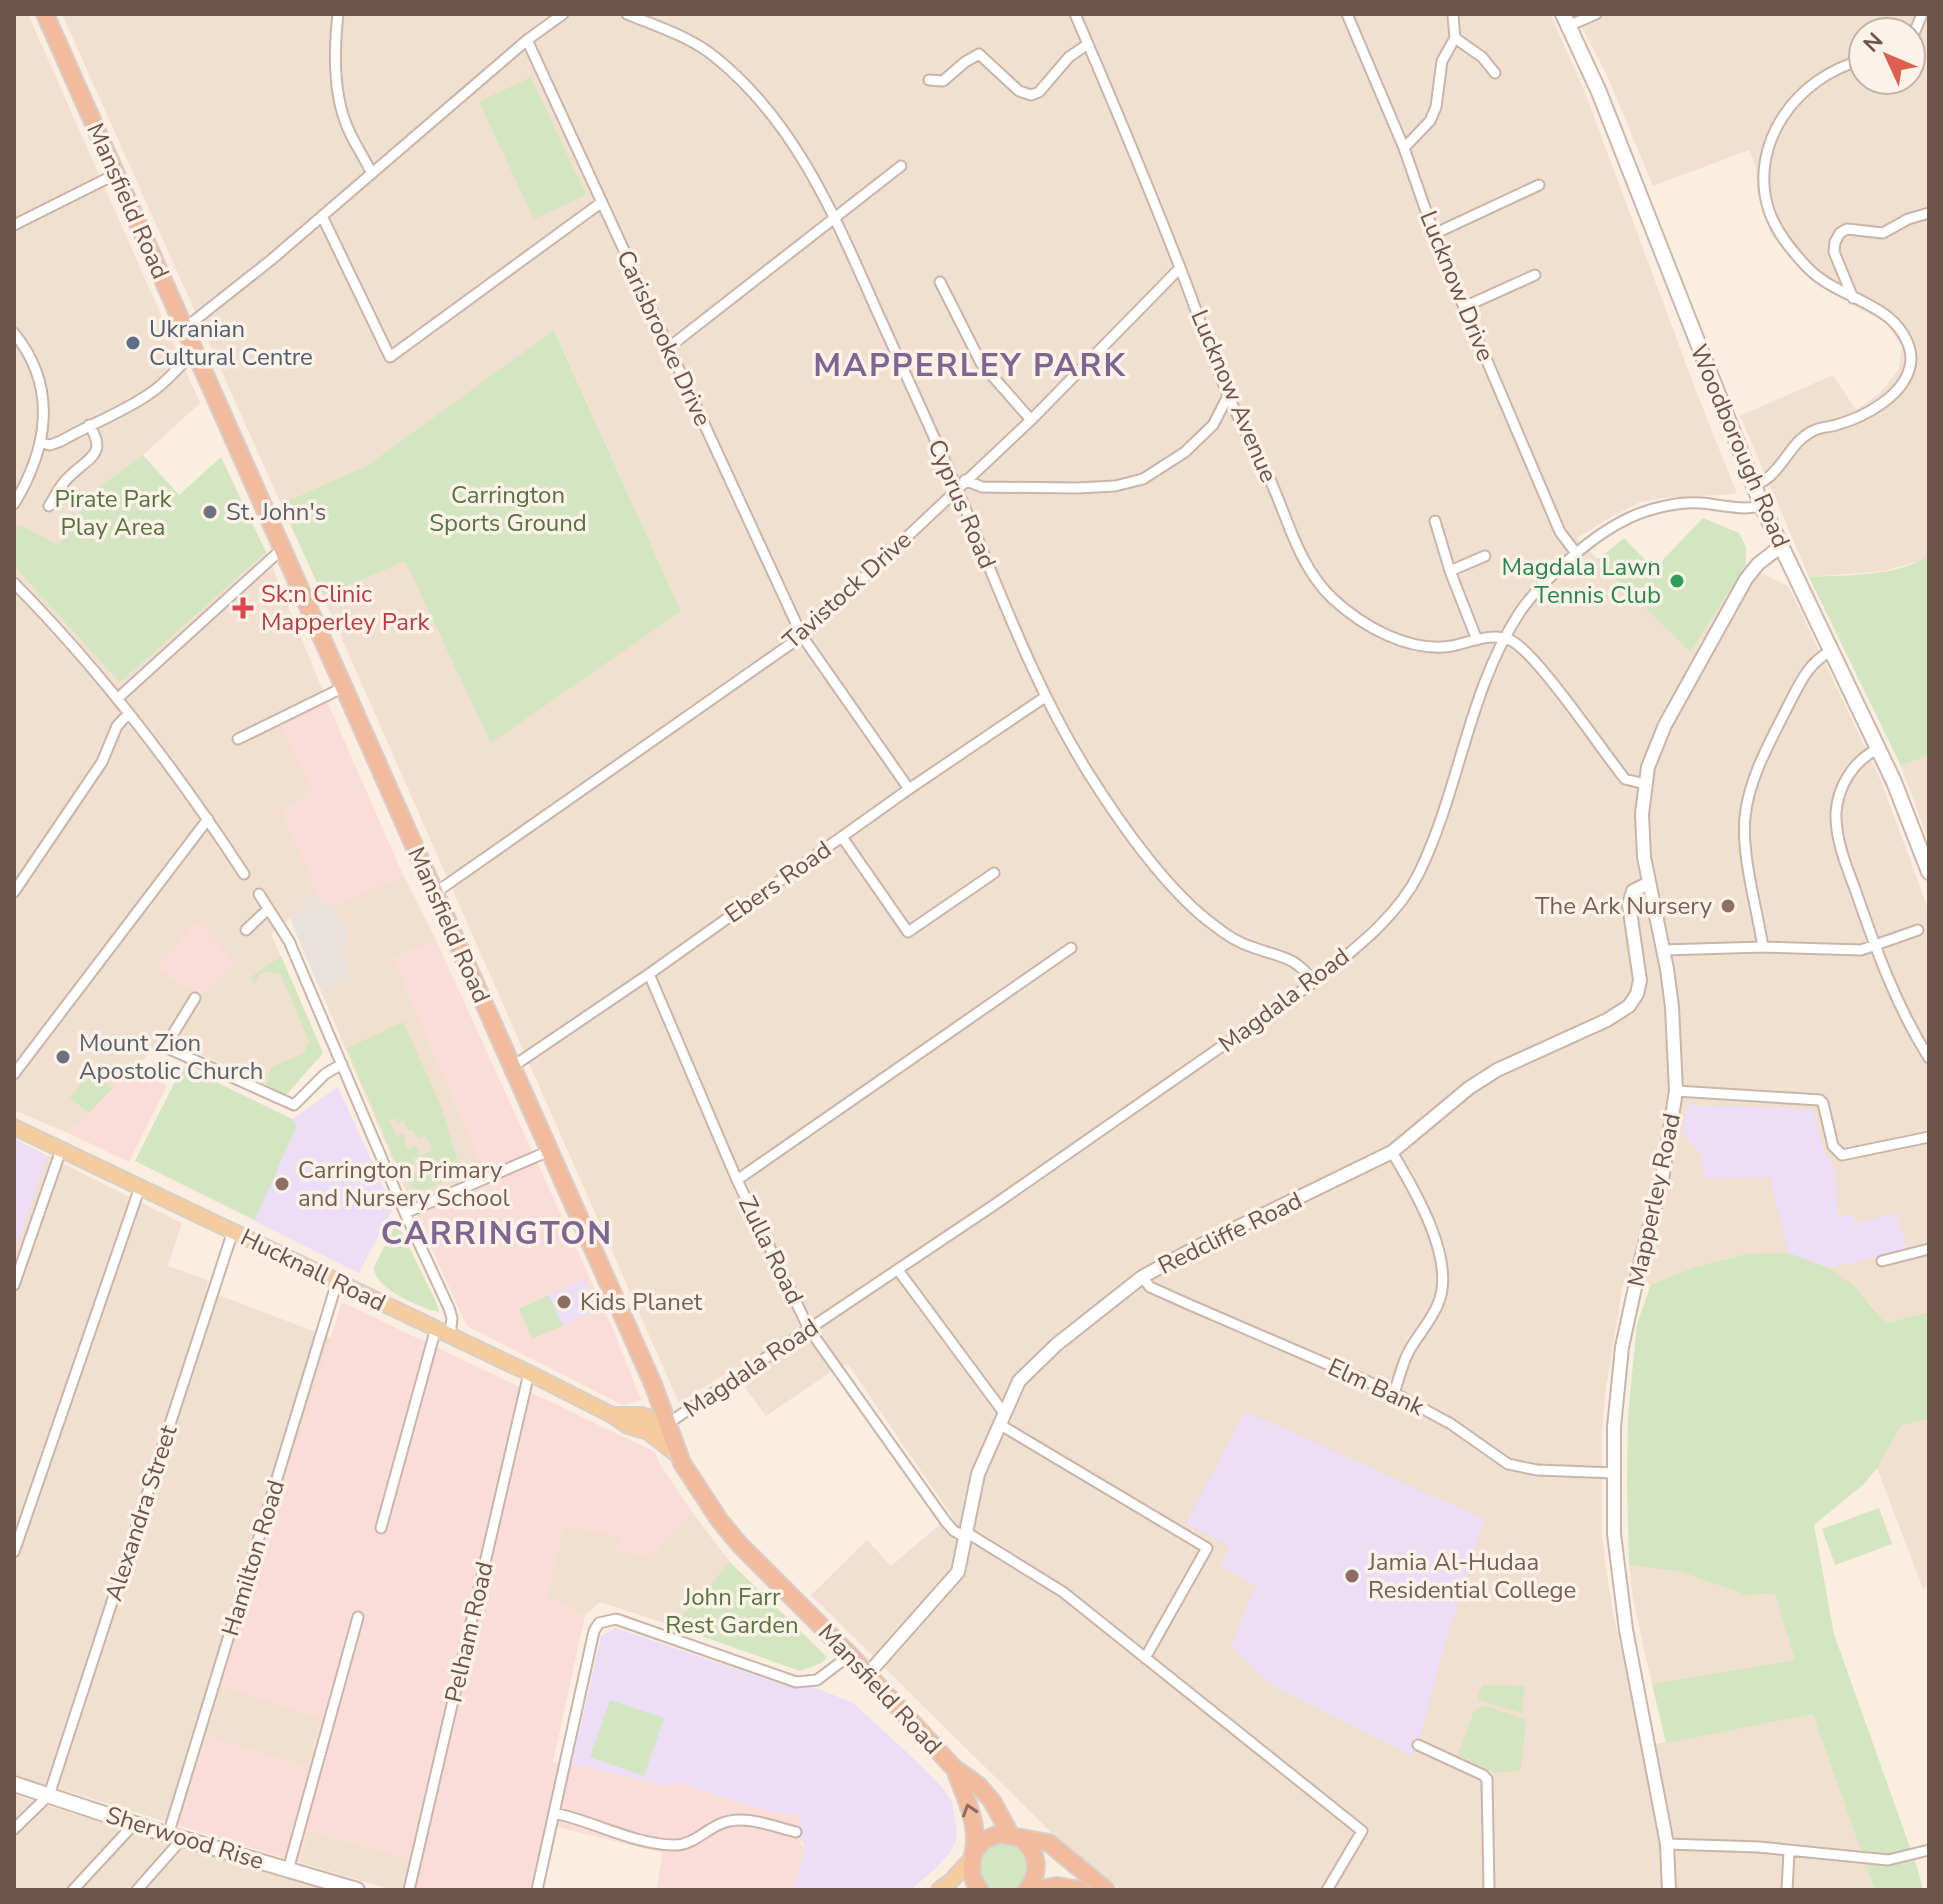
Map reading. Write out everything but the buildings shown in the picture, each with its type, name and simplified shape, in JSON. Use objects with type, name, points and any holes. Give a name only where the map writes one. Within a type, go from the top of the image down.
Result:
[{"type":"highway","name":"Mansfield Road","points":[[45,14],[653,1384],[680,1457],[702,1495],[739,1544],[850,1655],[955,1769],[978,1785],[1016,1837],[1032,1850],[1036,1874],[1027,1890]]},
{"type":"highway","name":"Mansfield Road","points":[[955,1769],[973,1820],[975,1837],[971,1875],[980,1890]]},
{"type":"highway","points":[[972,1855],[988,1837],[999,1834],[1049,1843],[1106,1890]]},
{"type":"highway","points":[[1036,1890],[1057,1886],[1080,1890]]},
{"type":"main road","name":"Woodborough Road","points":[[1566,20],[1599,92],[1762,506],[1878,749],[1909,817],[1929,872]]},
{"type":"main road","name":"Hucknall Road","points":[[14,1127],[529,1373],[628,1426],[648,1432],[680,1457]]},
{"type":"main road","name":"Hucknall Road","points":[[612,1415],[642,1415],[667,1424]]},
{"type":"main road","points":[[648,1432],[667,1424]]},
{"type":"main road","name":"Sherwood Rise","points":[[14,1784],[288,1870],[313,1885],[357,1890]]},
{"type":"main road","points":[[939,1890],[951,1881],[972,1855]]},
{"type":"street","points":[[338,14],[335,40],[340,104],[346,124],[371,172]]},
{"type":"street","points":[[185,328],[322,216],[527,40],[563,14]]},
{"type":"street","name":"Cyprus Road","points":[[627,14],[692,39],[718,59],[774,116],[798,148],[835,218],[956,488],[1045,697],[1090,776],[1181,896],[1214,925],[1249,947],[1302,966],[1314,982]]},
{"type":"street","name":"Lucknow Avenue","points":[[1075,14],[1180,268],[1228,396],[1271,483],[1297,549],[1316,580],[1330,596],[1366,625],[1406,642],[1441,647],[1497,636],[1505,638]]},
{"type":"street","name":"Lucknow Drive","points":[[1347,14],[1404,148],[1464,307],[1560,532],[1576,553]]},
{"type":"street","points":[[1566,20],[1596,14]]},
{"type":"street","points":[[1404,148],[1430,121],[1436,107],[1442,61],[1455,38],[1450,15]]},
{"type":"street","points":[[1455,38],[1482,57],[1495,73]]},
{"type":"street","name":"Carisbrooke Drive","points":[[527,40],[802,636],[909,789]]},
{"type":"street","points":[[929,80],[943,81],[979,54],[1019,91],[1031,95],[1039,92],[1069,57],[1088,44]]},
{"type":"street","points":[[1755,485],[1778,469],[1806,434],[1823,425],[1836,426],[1858,417],[1888,399],[1903,383],[1910,369],[1911,356],[1904,334],[1888,317],[1830,286],[1809,269],[1777,230],[1769,209],[1765,188],[1766,165],[1774,129],[1815,81],[1847,66]]},
{"type":"street","points":[[668,348],[901,166]]},
{"type":"street","points":[[14,225],[116,174]]},
{"type":"street","points":[[1434,234],[1539,185]]},
{"type":"street","points":[[322,216],[390,357],[602,202]]},
{"type":"street","points":[[1853,298],[1834,252],[1840,233],[1847,229],[1883,233],[1908,219],[1929,213]]},
{"type":"street","name":"Tavistock Drive","points":[[435,893],[802,636],[1031,420],[1180,268]]},
{"type":"street","points":[[1464,307],[1535,275]]},
{"type":"street","points":[[940,282],[981,363],[1031,420]]},
{"type":"street","points":[[14,333],[35,367],[41,392],[42,443],[29,479],[14,504]]},
{"type":"street","points":[[42,443],[50,445],[61,441],[131,406],[154,391],[195,352]]},
{"type":"street","points":[[965,480],[982,487],[1077,488],[1115,486],[1143,479],[1185,452],[1204,434],[1213,425],[1228,396]]},
{"type":"street","points":[[49,506],[64,477],[95,454],[99,445],[89,425]]},
{"type":"street","name":"Magdala Road","points":[[667,1424],[898,1270],[1314,982],[1382,922],[1418,874],[1487,677],[1505,638],[1521,610],[1576,553],[1633,516],[1660,508],[1701,503],[1751,509],[1762,506]]},
{"type":"street","points":[[1435,521],[1450,571],[1477,640]]},
{"type":"street","name":"Mapperley Road","points":[[1669,1890],[1667,1844],[1619,1590],[1614,1534],[1614,1427],[1622,1347],[1662,1179],[1676,1091],[1672,1007],[1649,883],[1643,832],[1645,784],[1648,767],[1665,725],[1738,592],[1758,564],[1781,546]]},
{"type":"street","points":[[117,699],[282,549]]},
{"type":"street","points":[[1450,571],[1485,556]]},
{"type":"street","points":[[14,583],[129,713],[208,819],[244,874]]},
{"type":"street","points":[[1505,638],[1524,649],[1625,779],[1645,784]]},
{"type":"street","points":[[1763,947],[1744,832],[1747,806],[1762,759],[1795,691],[1816,659],[1832,650]]},
{"type":"street","points":[[238,739],[344,687]]},
{"type":"street","name":"Ebers Road","points":[[512,1067],[1045,697]]},
{"type":"street","points":[[14,892],[102,762],[117,726],[129,713]]},
{"type":"street","points":[[1878,749],[1865,755],[1844,783],[1836,809],[1840,847],[1901,1007],[1929,1058]]},
{"type":"street","points":[[14,1074],[208,819]]},
{"type":"street","points":[[842,837],[908,932],[994,873]]},
{"type":"street","name":"Redcliffe Road","points":[[867,1675],[953,1580],[961,1565],[978,1474],[1019,1381],[1056,1345],[1142,1277],[1392,1152],[1469,1088],[1497,1070],[1607,1020],[1629,1006],[1637,994],[1640,980],[1629,905],[1633,891],[1649,883]]},
{"type":"street","points":[[259,894],[280,926],[315,998],[452,1318],[443,1332],[381,1528]]},
{"type":"street","points":[[246,930],[268,909]]},
{"type":"street","points":[[1663,950],[1763,947],[1861,950],[1918,930]]},
{"type":"street","points":[[737,1180],[1071,948]]},
{"type":"street","name":"Zulla Road","points":[[649,974],[737,1180],[809,1329],[946,1522],[954,1531],[1063,1592],[1362,1831],[1327,1890]]},
{"type":"street","points":[[195,998],[165,1047],[294,1105],[325,1074],[342,1064]]},
{"type":"street","points":[[1676,1091],[1820,1100],[1833,1146],[1842,1155],[1929,1137]]},
{"type":"street","points":[[14,1285],[61,1150]]},
{"type":"street","points":[[405,1213],[549,1151]]},
{"type":"street","points":[[1392,1152],[1418,1195],[1438,1248],[1442,1275],[1440,1300],[1407,1354],[1394,1393]]},
{"type":"street","points":[[14,1552],[140,1187]]},
{"type":"street","name":"Alexandra Street","points":[[49,1795],[233,1231]]},
{"type":"street","points":[[1882,1261],[1929,1249]]},
{"type":"street","points":[[898,1270],[1002,1418],[1207,1548],[1145,1658]]},
{"type":"street","name":"Elm Bank","points":[[1142,1277],[1150,1287],[1394,1393],[1451,1424],[1508,1464],[1537,1470],[1614,1473]]},
{"type":"street","name":"Hamilton Road","points":[[175,1837],[337,1282]]},
{"type":"street","name":"Pelham Road","points":[[409,1890],[529,1373]]},
{"type":"street","points":[[288,1870],[358,1617]]},
{"type":"street","points":[[537,1890],[594,1631],[599,1623],[616,1619],[796,1682],[817,1680],[850,1655]]},
{"type":"street","points":[[1418,1745],[1487,1779],[1489,1890]]},
{"type":"street","points":[[14,1829],[49,1795]]},
{"type":"street","points":[[554,1813],[578,1818],[610,1832],[673,1845],[690,1842],[731,1820],[747,1820],[796,1832]]},
{"type":"street","points":[[73,1890],[134,1824]]},
{"type":"street","points":[[137,1890],[175,1837]]},
{"type":"street","points":[[1667,1844],[1759,1847],[1888,1860],[1929,1850]]},
{"type":"street","points":[[1787,1890],[1789,1852]]},
{"type":"shaded area","points":[[14,14],[28,14],[200,403],[143,455],[91,493],[59,545],[18,524],[14,528]]},
{"type":"shaded area","points":[[62,14],[1550,14],[1584,90],[1737,494],[1641,502],[1577,538],[1690,652],[1746,565],[1789,587],[1881,781],[1929,911],[1929,1312],[1886,1323],[1867,1300],[1746,1254],[1698,1266],[1651,1284],[1623,1284],[1602,1430],[1602,1536],[1607,1574],[1614,1619],[1645,1746],[1814,1714],[1875,1890],[1122,1890],[1071,1852],[811,1595],[867,1540],[891,1566],[951,1515],[848,1364],[829,1373],[766,1416],[746,1389],[737,1367],[679,1403],[323,596],[405,560],[681,611],[555,331],[368,465],[281,504]]},
{"type":"shaded area","points":[[1575,14],[1929,14],[1929,553],[1923,560],[1884,571],[1809,577],[1740,416],[1833,375],[1856,410],[1881,392],[1899,369],[1902,346],[1886,323],[1825,289],[1799,268],[1771,235],[1757,190],[1756,167],[1749,150],[1653,186],[1608,77]]},
{"type":"shaded area","points":[[266,552],[327,701],[281,726],[313,791],[282,812],[335,906],[403,875],[436,940],[394,959],[491,1186],[417,1217],[290,918],[271,934],[323,1053],[286,1095],[205,1056],[158,1045],[68,1133],[14,1110],[14,566],[120,683]]},
{"type":"shaded area","points":[[327,701],[403,875],[335,907],[333,904],[324,907],[281,812],[313,791],[280,726]]},
{"type":"shaded area","points":[[1929,755],[1929,842],[1901,766]]},
{"type":"shaded area","points":[[316,890],[324,907],[333,904],[351,946],[341,951],[353,977],[320,990],[290,918]]},
{"type":"shaded area","points":[[197,921],[234,962],[202,993],[188,989],[157,969]]},
{"type":"shaded area","points":[[436,940],[612,1327],[641,1400],[623,1405],[467,1326],[417,1217],[491,1186],[394,959]]},
{"type":"shaded area","name":"Carrington Primary and Nursery School","points":[[183,1066],[292,1119],[338,1087],[393,1208],[359,1273],[135,1161]]},
{"type":"shaded area","points":[[133,1069],[167,1085],[129,1162],[68,1133]]},
{"type":"shaded area","points":[[1687,1105],[1810,1109],[1825,1153],[1835,1168],[1839,1217],[1853,1215],[1855,1223],[1896,1213],[1907,1250],[1829,1268],[1788,1253],[1770,1177],[1705,1178],[1700,1152],[1682,1133]]},
{"type":"shaded area","points":[[14,1139],[182,1223],[168,1266],[208,1280],[206,1290],[331,1338],[220,1685],[321,1718],[308,1767],[206,1736],[180,1826],[14,1775]]},
{"type":"shaded area","points":[[14,1139],[48,1156],[14,1253]]},
{"type":"shaded area","name":"Kids Planet","points":[[584,1279],[598,1310],[532,1339],[519,1309]]},
{"type":"shaded area","points":[[342,1302],[655,1452],[692,1512],[648,1557],[616,1550],[619,1537],[563,1525],[547,1599],[585,1615],[553,1762],[572,1763],[665,1786],[676,1782],[767,1811],[801,1815],[798,1839],[805,1849],[794,1890],[656,1890],[663,1853],[557,1827],[543,1890],[404,1890],[410,1859],[309,1831],[301,1863],[180,1826],[206,1735],[308,1767],[321,1718],[220,1686]]},
{"type":"shaded area","name":"Jamia Al-Hudaa Residential College","points":[[1245,1411],[1484,1519],[1444,1646],[1418,1745],[1412,1756],[1267,1682],[1231,1645],[1256,1585],[1220,1566],[1230,1547],[1186,1523]]},
{"type":"shaded area","points":[[1929,1421],[1929,1586],[1923,1589],[1877,1468],[1901,1426]]},
{"type":"shaded area","points":[[692,1512],[730,1562],[673,1626],[600,1602],[585,1615],[547,1599],[563,1524],[620,1537],[648,1557]]},
{"type":"shaded area","points":[[1629,1565],[1681,1572],[1746,1595],[1775,1594],[1796,1660],[1652,1684],[1633,1599]]},
{"type":"shaded area","points":[[616,1628],[786,1686],[816,1688],[853,1703],[942,1787],[952,1802],[957,1831],[956,1841],[948,1855],[911,1890],[794,1890],[805,1849],[803,1842],[794,1838],[801,1815],[767,1811],[677,1782],[665,1786],[572,1763],[601,1636]]},
{"type":"shaded area","points":[[14,1795],[119,1828],[328,1890],[14,1890]]},
{"type":"shaded area","points":[[309,1831],[411,1859],[404,1890],[393,1890],[301,1863]]},
{"type":"green space","points":[[531,77],[586,195],[534,219],[479,102]]},
{"type":"green space","name":"Carrington Sports Ground","points":[[554,330],[681,611],[491,743],[405,561],[323,596],[281,504],[368,465]]},
{"type":"green space","name":"Pirate Park Play Area","points":[[143,455],[179,495],[221,457],[266,552],[120,683],[14,566],[14,528],[18,524],[59,545],[91,493]]},
{"type":"green space","name":"Magdala Lawn Tennis Club","points":[[1703,518],[1739,533],[1746,547],[1746,565],[1690,652],[1597,560],[1624,538],[1654,569]]},
{"type":"green space","points":[[1929,553],[1929,755],[1901,766],[1809,577],[1890,571],[1919,561]]},
{"type":"green space","points":[[281,956],[323,1053],[286,1095],[266,1086],[271,1067],[304,1053],[309,1041],[280,973],[276,975],[269,971],[259,975],[254,984],[251,977]]},
{"type":"green space","points":[[403,1022],[441,1106],[459,1165],[453,1178],[426,1190],[414,1189],[400,1172],[347,1048]],"holes":[[[396,1118],[398,1123],[404,1121],[408,1131],[413,1129],[418,1139],[426,1136],[432,1150],[422,1155],[428,1168],[411,1174],[408,1166],[415,1164],[413,1159],[420,1156],[416,1146],[407,1149],[403,1133],[396,1136],[389,1121]]]},
{"type":"green space","points":[[183,1066],[292,1119],[297,1125],[255,1220],[135,1161]]},
{"type":"green space","points":[[91,1071],[113,1088],[89,1113],[70,1098]]},
{"type":"green space","points":[[397,1222],[439,1312],[399,1296],[376,1275],[374,1267]]},
{"type":"green space","points":[[1788,1253],[1829,1268],[1852,1284],[1886,1323],[1929,1312],[1929,1421],[1901,1426],[1864,1484],[1814,1525],[1834,1634],[1923,1890],[1875,1890],[1813,1714],[1666,1743],[1652,1684],[1795,1660],[1775,1594],[1746,1595],[1681,1572],[1629,1565],[1627,1481],[1628,1415],[1637,1324],[1651,1284],[1698,1266],[1746,1254]]},
{"type":"green space","points":[[549,1295],[563,1326],[532,1339],[519,1309]]},
{"type":"green space","points":[[1879,1508],[1892,1544],[1835,1565],[1822,1529]]},
{"type":"green space","name":"John Farr Rest Garden","points":[[730,1562],[827,1657],[822,1663],[800,1671],[673,1626]]},
{"type":"green space","points":[[1483,1685],[1525,1686],[1522,1713],[1480,1701],[1478,1696]]},
{"type":"green space","points":[[610,1700],[664,1718],[644,1776],[590,1757]]},
{"type":"green space","points":[[1484,1705],[1526,1720],[1521,1770],[1496,1773],[1458,1755],[1474,1711]]},
{"type":"green space","points":[[1003,1840],[1021,1848],[1029,1866],[1021,1884],[1003,1892],[985,1884],[977,1866],[985,1848]]},
{"type":"place","name":"Ukranian Cultural Centre","points":[[133,343]]},
{"type":"place","name":"St. John's","points":[[210,512]]},
{"type":"place","name":"Magdala Lawn Tennis Club","points":[[1677,581]]},
{"type":"place","name":"Sk:n Clinic Mapperley Park","points":[[243,608]]},
{"type":"place","name":"The Ark Nursery","points":[[1728,906]]},
{"type":"place","name":"Mount Zion Apostolic Church","points":[[63,1057]]},
{"type":"place","name":"Carrington Primary and Nursery School","points":[[282,1184]]},
{"type":"place","name":"Kids Planet","points":[[564,1302]]},
{"type":"place","name":"Jamia Al-Hudaa Residential College","points":[[1352,1576]]},
{"type":"district","name":"MAPPERLEY PARK","points":[[970,365]]},
{"type":"district","name":"CARRINGTON","points":[[497,1233]]}]
